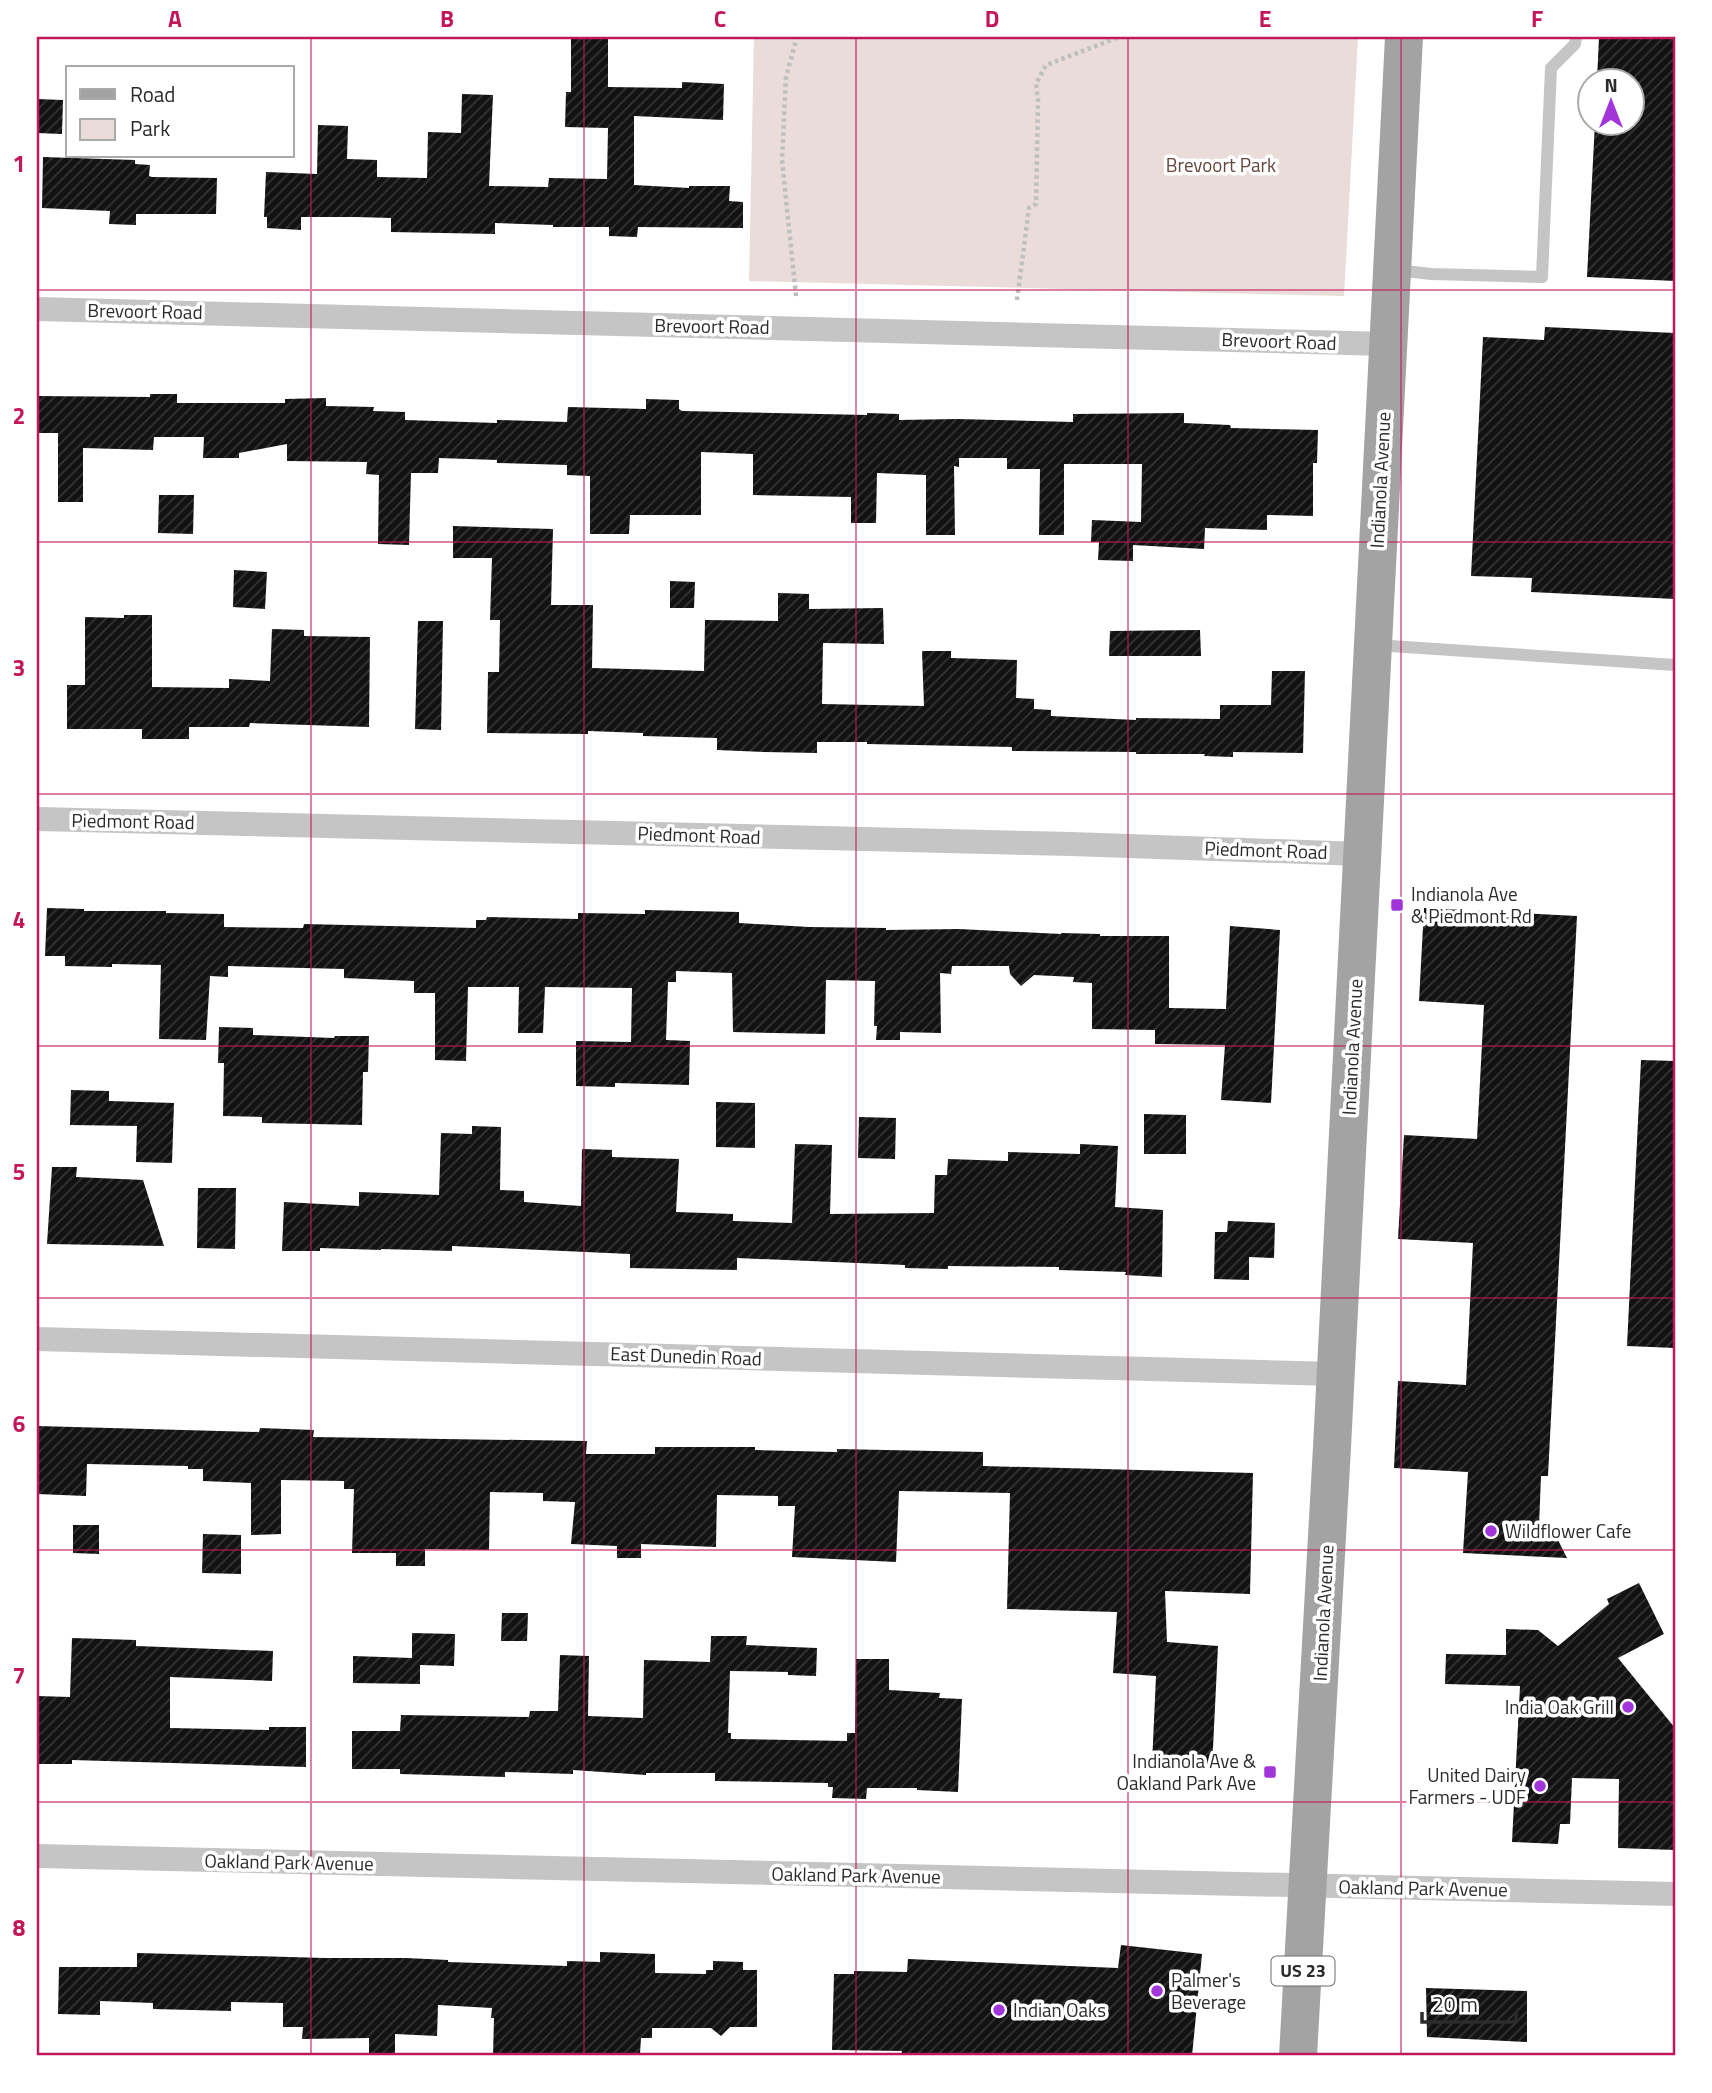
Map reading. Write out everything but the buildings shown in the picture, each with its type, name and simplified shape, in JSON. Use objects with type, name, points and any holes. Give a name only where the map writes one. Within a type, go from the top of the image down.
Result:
[{"type":"main road","name":"Indianola Avenue","points":[[1298,2056],[1404,37]]},
{"type":"street","name":"Brevoort Road","points":[[37,309],[1387,344]]},
{"type":"street","name":"Piedmont Road","points":[[37,819],[1362,853]]},
{"type":"street","name":"East Dunedin Road","points":[[37,1339],[1334,1374]]},
{"type":"street","name":"Oakland Park Avenue","points":[[37,1856],[1675,1894]]},
{"type":"lane","points":[[1391,270],[1431,274],[1542,277],[1551,68],[1575,44],[1576,37]]},
{"type":"lane","points":[[1373,645],[1675,664]]},
{"type":"path","points":[[796,296],[782,160],[786,77],[797,37]]},
{"type":"path","points":[[1017,300],[1029,208],[1036,204],[1036,84],[1046,65],[1119,37]]},
{"type":"green space","name":"Brevoort Park","points":[[754,37],[1358,37],[1344,296],[749,281]]},
{"type":"place","name":"Indianola Ave & Piedmont Rd","points":[[1397,905]]},
{"type":"place","name":"Wildflower Cafe","points":[[1491,1531]]},
{"type":"place","name":"India Oak Grill","points":[[1628,1707]]},
{"type":"place","name":"Indianola Ave & Oakland Park Ave","points":[[1270,1772]]},
{"type":"place","name":"United Dairy Farmers - UDF","points":[[1540,1786]]},
{"type":"place","name":"Palmer's Beverage","points":[[1157,1991]]},
{"type":"place","name":"Indian Oaks","points":[[999,2010]]}]
